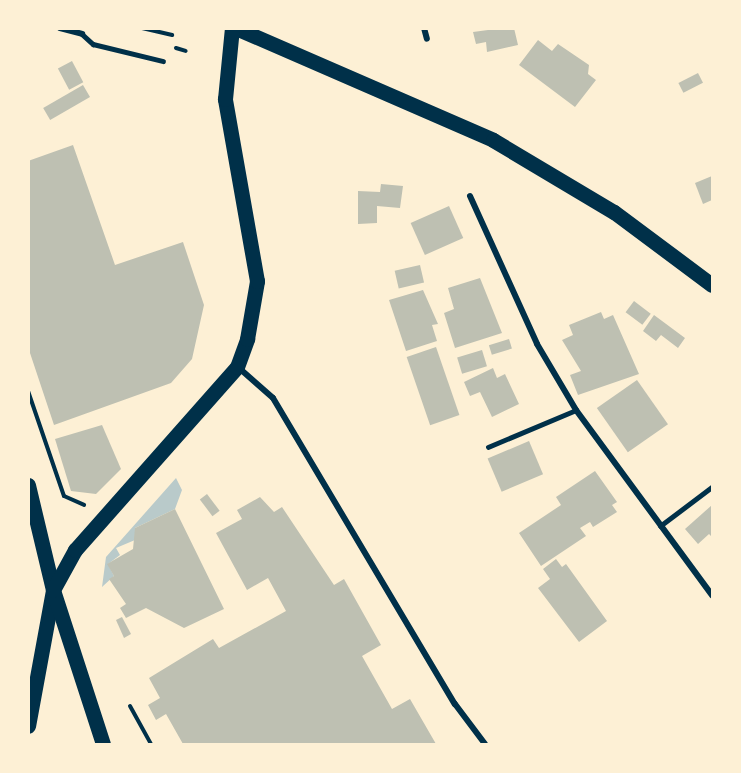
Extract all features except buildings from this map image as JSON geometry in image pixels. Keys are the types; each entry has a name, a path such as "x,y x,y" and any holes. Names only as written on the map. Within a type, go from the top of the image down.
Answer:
{"main road":[{"path":"28,726 53,590 75,550 237,367 255,310 257,281 225,99 232,28"},
{"path":"237,28 493,140 614,213 712,285"},
{"path":"28,485 53,590 103,744"}],"street":[{"path":"60,28 82,34"},
{"path":"424,28 427,39"},
{"path":"470,196 537,344 576,410 712,595"},
{"path":"237,367 273,398 455,704 485,744"}],"lane":[{"path":"82,34 93,44 163,61"},
{"path":"488,447 576,410"},
{"path":"660,526 712,487"}],"path":[{"path":"142,28 172,36"},
{"path":"28,391 64,495 78,506 90,505"},
{"path":"130,706 151,744"}],"shaded area":[{"path":"176,478 182,490 175,509 135,528 135,540 116,548 120,555 108,564 114,576 102,587 106,557"}]}
